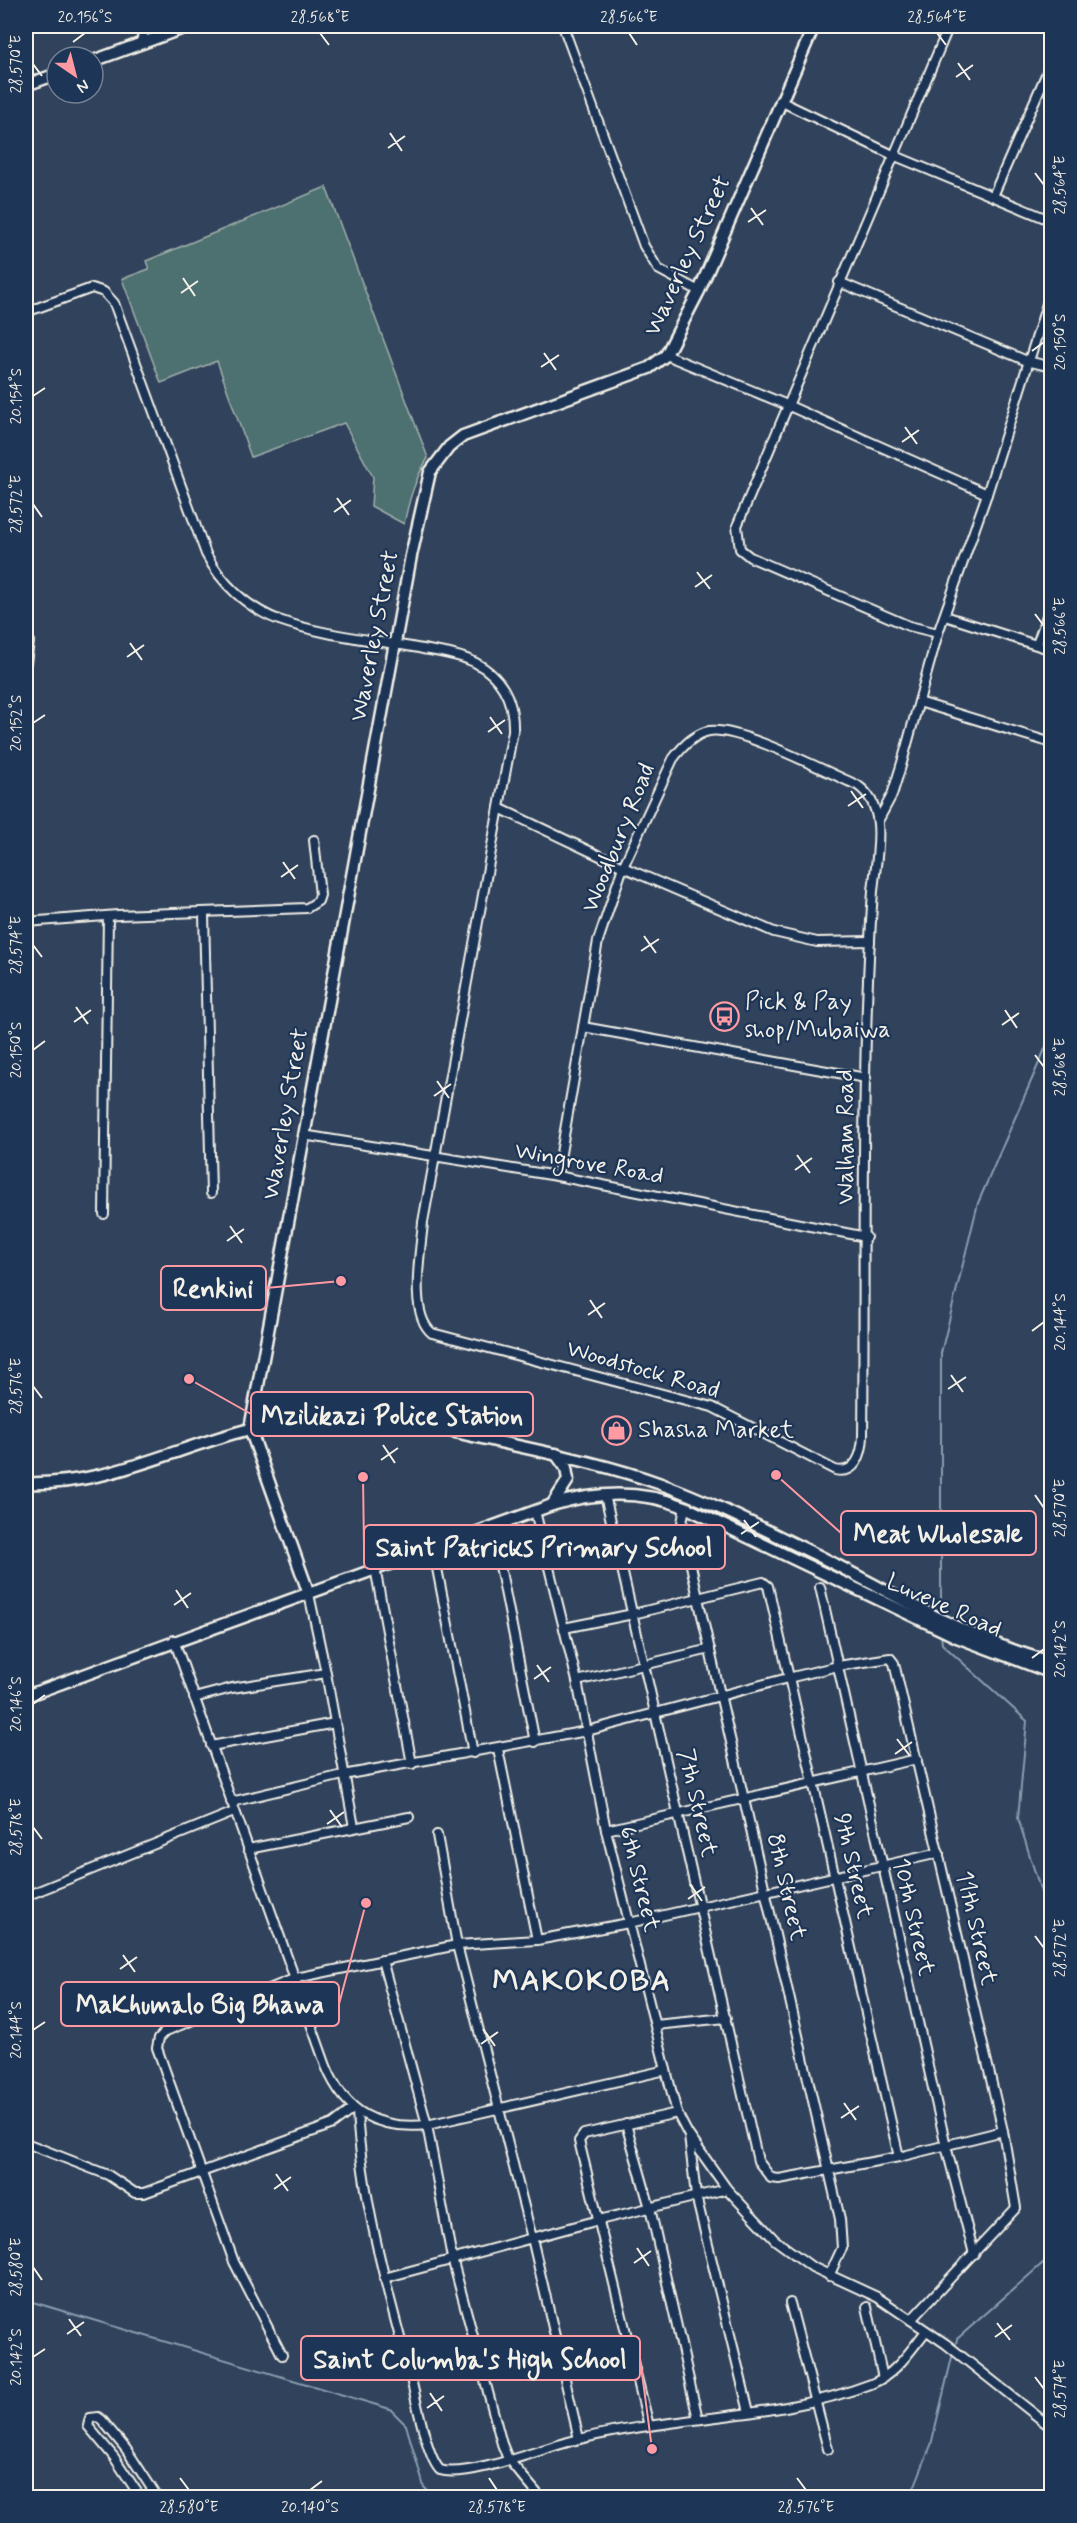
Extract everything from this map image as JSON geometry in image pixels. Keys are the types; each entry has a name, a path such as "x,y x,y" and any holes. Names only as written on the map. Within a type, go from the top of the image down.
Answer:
{"street":[{"path":"140,44 146,26"},
{"path":"105,57 189,26"},
{"path":"563,26 644,246 658,269 699,291"},
{"name":"Waverley Street","path":"250,1429 394,644 430,472 449,447 470,432 649,368 666,355 699,291 814,26"},
{"path":"938,633 909,626 750,557 740,549 737,533 738,517 949,26"},
{"path":"1042,26 1052,36"},
{"path":"993,196 1052,61"},
{"path":"26,85 45,78"},
{"path":"780,101 893,155 1052,221"},
{"path":"839,282 1027,361 1052,367"},
{"path":"26,312 92,288 98,289 109,297 137,364 206,554 213,567 238,596 262,612 289,623 474,662 488,671 504,689 513,708 513,731 434,1157"},
{"path":"878,821 892,795 938,633 987,494 1027,361 1052,288"},
{"path":"666,355 787,405 987,494"},
{"path":"1037,644 1052,602"},
{"path":"945,616 1052,650"},
{"path":"26,621 29,642 26,663"},
{"path":"919,702 1052,743"},
{"name":"Woodbury Road","path":"557,1176 598,941 623,867 673,759 682,747 708,731 733,733 857,785 872,798 878,821"},
{"path":"499,808 623,867 774,932 817,942 870,941"},
{"name":"Walham Road","path":"866,1237 866,1078 870,941 878,821"},
{"path":"26,922 108,916 204,914 307,908 314,905 320,895 314,840"},
{"path":"204,914 211,1193"},
{"path":"104,1214 108,916"},
{"path":"583,1027 866,1078"},
{"name":"Wingrove Road","path":"303,1135 557,1176 866,1237"},
{"name":"Woodstock Road","path":"434,1157 423,1222 419,1282 419,1310 426,1328 440,1336 712,1407 842,1472 849,1470 858,1461 862,1449 866,1237"},
{"name":"Luveve Road","path":"26,1483 60,1481 114,1473 250,1429 341,1419 386,1421 603,1465 669,1487 813,1553 949,1622 1049,1662"},
{"path":"250,1429 309,1594 354,1827"},
{"path":"552,1504 568,1480 566,1468 556,1455"},
{"name":"Luveve Road","path":"26,1696 174,1640 309,1594 552,1504 605,1495 648,1495 685,1507 957,1637 1052,1673"},
{"name":"7th Street","path":"605,1495 680,1813 758,2161 771,2178 779,2179 831,2170"},
{"name":"8th Street","path":"685,1507 682,1523 698,1598 831,2170 843,2238 839,2257 829,2276"},
{"name":"6th Street","path":"534,1511 577,1681 606,1830 677,2112 688,2134 727,2189 775,2240 802,2261 829,2276 877,2297 911,2320 946,2344 1052,2428"},
{"path":"492,1526 536,1742"},
{"path":"433,1548 472,1753"},
{"path":"375,1568 411,1764"},
{"name":"9th Street","path":"698,1598 763,1582 766,1584 814,1782 899,2157"},
{"name":"10th Street","path":"820,1587 946,2146 974,2254"},
{"path":"564,1628 698,1598"},
{"path":"1049,1662 1052,1637"},
{"path":"174,1640 329,2073 356,2109 389,2124 427,2125 666,2070"},
{"path":"577,1681 710,1649"},
{"name":"11th Street","path":"838,1666 890,1658 894,1663 939,1853 1003,2131 1016,2208 974,2254"},
{"path":"231,1802 343,1775 498,1749 587,1731 838,1666"},
{"path":"194,1698 232,1688 326,1673"},
{"path":"211,1746 335,1723"},
{"path":"498,1749 537,1940"},
{"path":"606,1830 917,1759"},
{"path":"26,1896 234,1812"},
{"path":"248,1849 409,1817"},
{"path":"437,1835 457,1946 532,2238 579,2439"},
{"path":"282,2355 234,2262 157,2049 159,2038 166,2031 296,1978 457,1946 537,1940 629,1923 939,1853"},
{"path":"382,1960 427,2125 452,2258 508,2459 541,2498"},
{"path":"655,2025 726,2018"},
{"path":"26,2143 108,2175 135,2193 144,2193 333,2124 356,2109"},
{"path":"356,2109 361,2151 384,2278 421,2421 437,2468 443,2471 461,2471 579,2439 649,2426 780,2409 816,2401 883,2378 896,2368 926,2331"},
{"path":"649,2426 579,2141 584,2134 677,2112"},
{"path":"626,2124 650,2208 698,2419"},
{"path":"831,2170 899,2157 1003,2131"},
{"path":"688,2134 696,2196 749,2412"},
{"path":"384,2278 452,2258 727,2189"},
{"path":"911,2320 974,2254"},
{"path":"790,2303 828,2449"},
{"path":"867,2307 883,2378"},
{"path":"141,2498 114,2457 88,2426 90,2418 98,2417 102,2420 126,2449 158,2498"}],"green space":[{"path":"326,187 428,458 413,490 404,524 371,506 373,477 344,423 251,457 217,361 161,383 122,279 149,269 146,261"}],"waterway":[{"path":"941,1616 941,1353 978,1203 1052,1033"},
{"path":"941,1634 942,1644 1027,1721 1018,1818 1052,1927"},
{"path":"955,2348 957,2339 1052,2255"},
{"path":"26,2300 390,2409 406,2425 424,2487 434,2498"},
{"path":"910,2498 931,2445 953,2353"}],"place":[{"name":"Pick & Pay shop/Mubaiwa","path":"724,1016"},
{"name":"Renkini","path":"341,1281"},
{"name":"Mzilikazi Police Station","path":"189,1379"},
{"name":"Shasha Market","path":"617,1430"},
{"name":"Meat Wholesale","path":"776,1475"},
{"name":"Saint Patricks Primary School","path":"363,1477"},
{"name":"MaKhumalo Big Bhawa","path":"366,1903"},
{"name":"Saint Columba's High School","path":"652,2449"}],"district":[{"name":"MAKOKOBA","path":"582,1981"}]}
